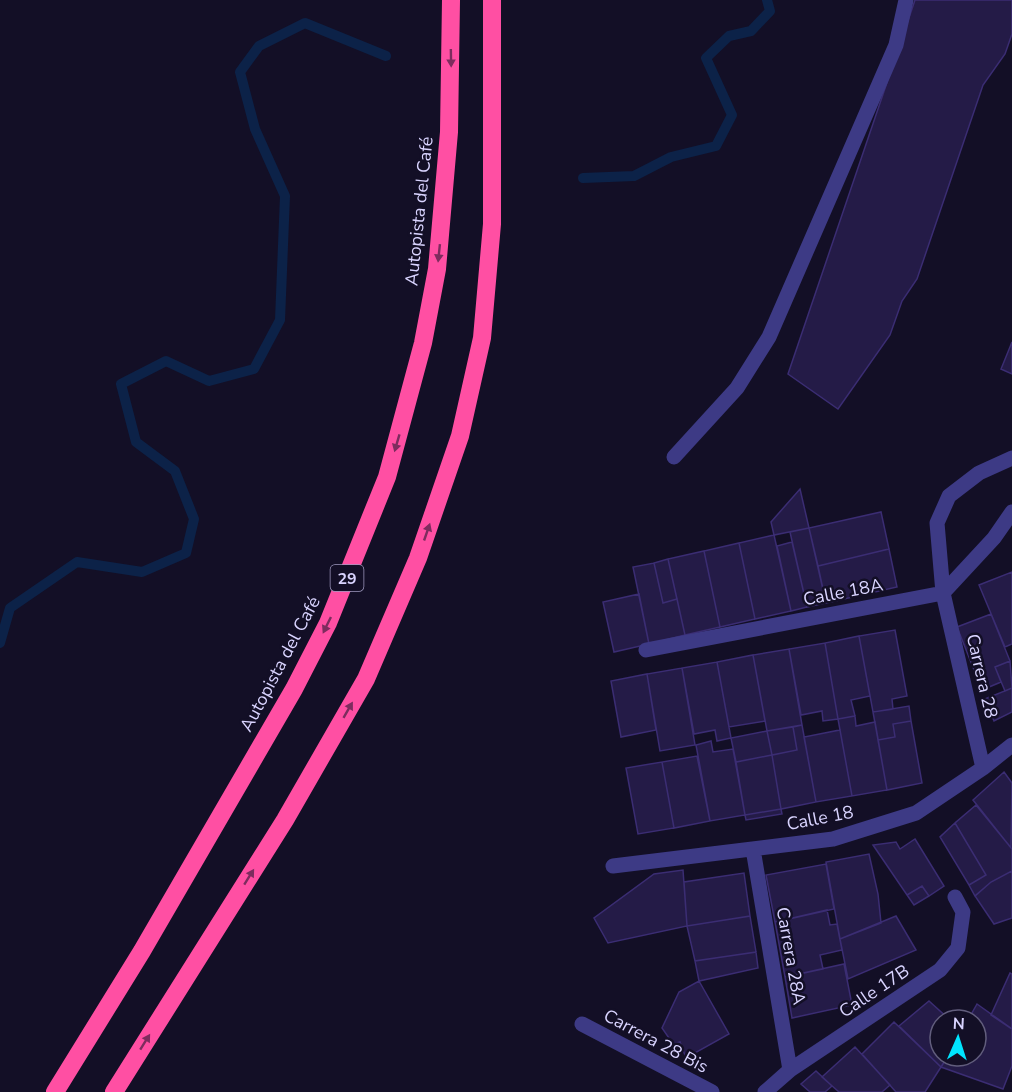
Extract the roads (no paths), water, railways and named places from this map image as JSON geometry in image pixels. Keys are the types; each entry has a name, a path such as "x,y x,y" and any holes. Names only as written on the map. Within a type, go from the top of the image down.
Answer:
{"highway":[{"name":"Autopista del Café","path":"56,1092 142,951 294,689 332,613 387,477 423,343 437,269 449,132 451,0"},
{"path":"114,1092 285,820 366,679 418,558 460,436 482,338 492,224 492,0"}],"street":[{"path":"674,457 737,388 769,337 896,45 906,0"},
{"name":"Carrera 28","path":"983,768 943,593 937,523 949,496 979,473 1012,458"},
{"path":"943,593 994,538 1012,512"},
{"name":"Calle 18A","path":"646,650 943,593"},
{"name":"Calle 18","path":"613,866 833,839 916,813 983,768 1012,745"},
{"name":"Carrera 28A","path":"753,849 790,1070"},
{"name":"Calle 17B","path":"765,1092 790,1070 940,970 958,948 963,912 955,897"},
{"name":"Carrera 28 Bis","path":"582,1024 712,1092"}],"waterway":[{"path":"583,178 634,176 671,157 716,146 732,115 706,58 729,36 751,31 770,11 767,0"},
{"path":"0,643 10,608 77,562 142,572 186,553 194,519 175,471 136,442 121,384 166,361 209,381 254,369 280,320 285,196 255,129 240,72 259,46 305,23 386,56"}]}
